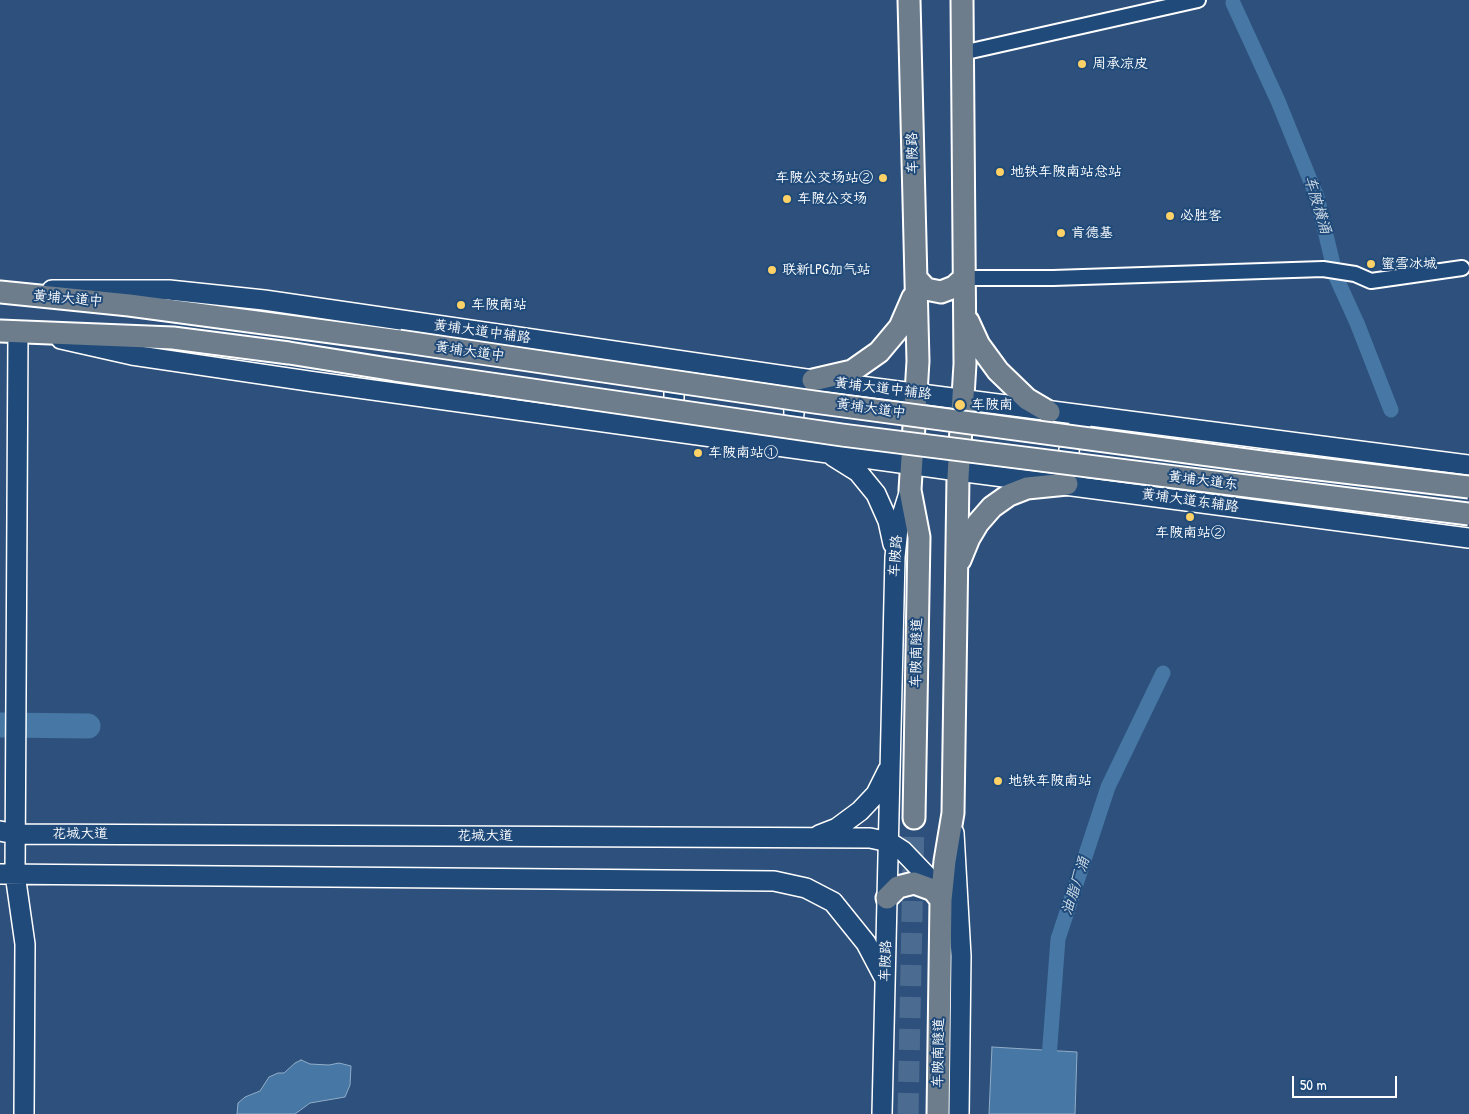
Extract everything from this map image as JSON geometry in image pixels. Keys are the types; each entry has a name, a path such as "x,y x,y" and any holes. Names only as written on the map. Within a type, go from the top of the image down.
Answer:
{"main road":[{"name":"车陂路","path":"882,1114 895,558 898,528 910,490 917,394 909,0"},
{"path":"959,1114 961,956 953,813 958,471 963,400 964,313 962,0"},
{"path":"813,380 852,371 880,352 900,327 916,284 926,289 940,292 954,287 964,278"},
{"name":"黄埔大道中辅路","path":"0,292 116,289 169,290 220,294 780,376 963,400"},
{"name":"黄埔大道中","path":"0,292 156,308 939,418"},
{"path":"964,313 979,345 998,371 1026,399 1049,412"},
{"path":"24,1114 25,944 7,874 8,833 16,742 19,332 132,355 911,465"},
{"name":"黄埔大道中","path":"19,332 173,338 271,350 639,407 937,448"},
{"path":"648,429 665,417 672,407 674,398 672,375 660,358"},
{"path":"771,446 787,434 793,423 793,395 780,376"},
{"path":"963,400 1469,464"},
{"path":"957,575 969,538 992,507 1008,495 1027,488 1075,486 1069,450 1073,433 1089,417"},
{"name":"黄埔大道东","path":"939,418 1469,487"},
{"path":"1158,496 1148,479 1148,457 1155,441 1170,426"},
{"name":"黄埔大道东","path":"937,448 1469,514"},
{"path":"826,453 858,472 876,494 888,521 895,558"},
{"name":"黄埔大道东辅路","path":"911,465 1469,538"},
{"name":"车陂南隧道","path":"910,490 919,537 914,818"},
{"path":"812,837 837,828 860,812 882,784 890,765"},
{"name":"车陂南隧道","path":"938,1114 942,900 945,861 953,813"},
{"name":"花城大道","path":"8,833 870,838 889,842 903,851 920,868 935,887 942,900"},
{"path":"7,874 774,881 806,888 833,902 866,943 885,979"},
{"path":"887,898 898,887 914,883 933,890 942,900"}],"street":[{"path":"962,54 1198,0"},
{"path":"964,278 1053,278 1323,269 1355,274 1371,281 1462,268"}],"water":[{"path":"992,1047 1077,1052 1075,1114 989,1114"},
{"path":"301,1060 310,1064 329,1065 339,1063 351,1066 350,1085 345,1097 310,1103 295,1114 237,1114 238,1103 245,1097 260,1091 269,1077 278,1073 284,1073"}],"waterway":[{"name":"车陂横涌","path":"1233,3 1278,101 1317,197 1336,277 1357,323 1391,410"},
{"name":"油脂厂涌","path":"1048,1071 1058,939 1108,787 1163,673"},
{"path":"0,725 88,726"}],"tunnel":[{"path":"908,1114 914,818"}],"place":[{"name":"周承凉皮","path":"1082,64"},
{"name":"地铁车陂南站总站","path":"1000,172"},
{"name":"车陂公交场站②","path":"883,178"},
{"name":"车陂公交场","path":"787,199"},
{"name":"必胜客","path":"1170,216"},
{"name":"肯德基","path":"1061,233"},
{"name":"蜜雪冰城","path":"1371,264"},
{"name":"联新LPG加气站","path":"772,270"},
{"name":"车陂南站","path":"461,305"},
{"name":"车陂南","path":"960,405"},
{"name":"车陂南站①","path":"698,453"},
{"name":"车陂南站②","path":"1190,517"},
{"name":"地铁车陂南站","path":"998,781"}]}
